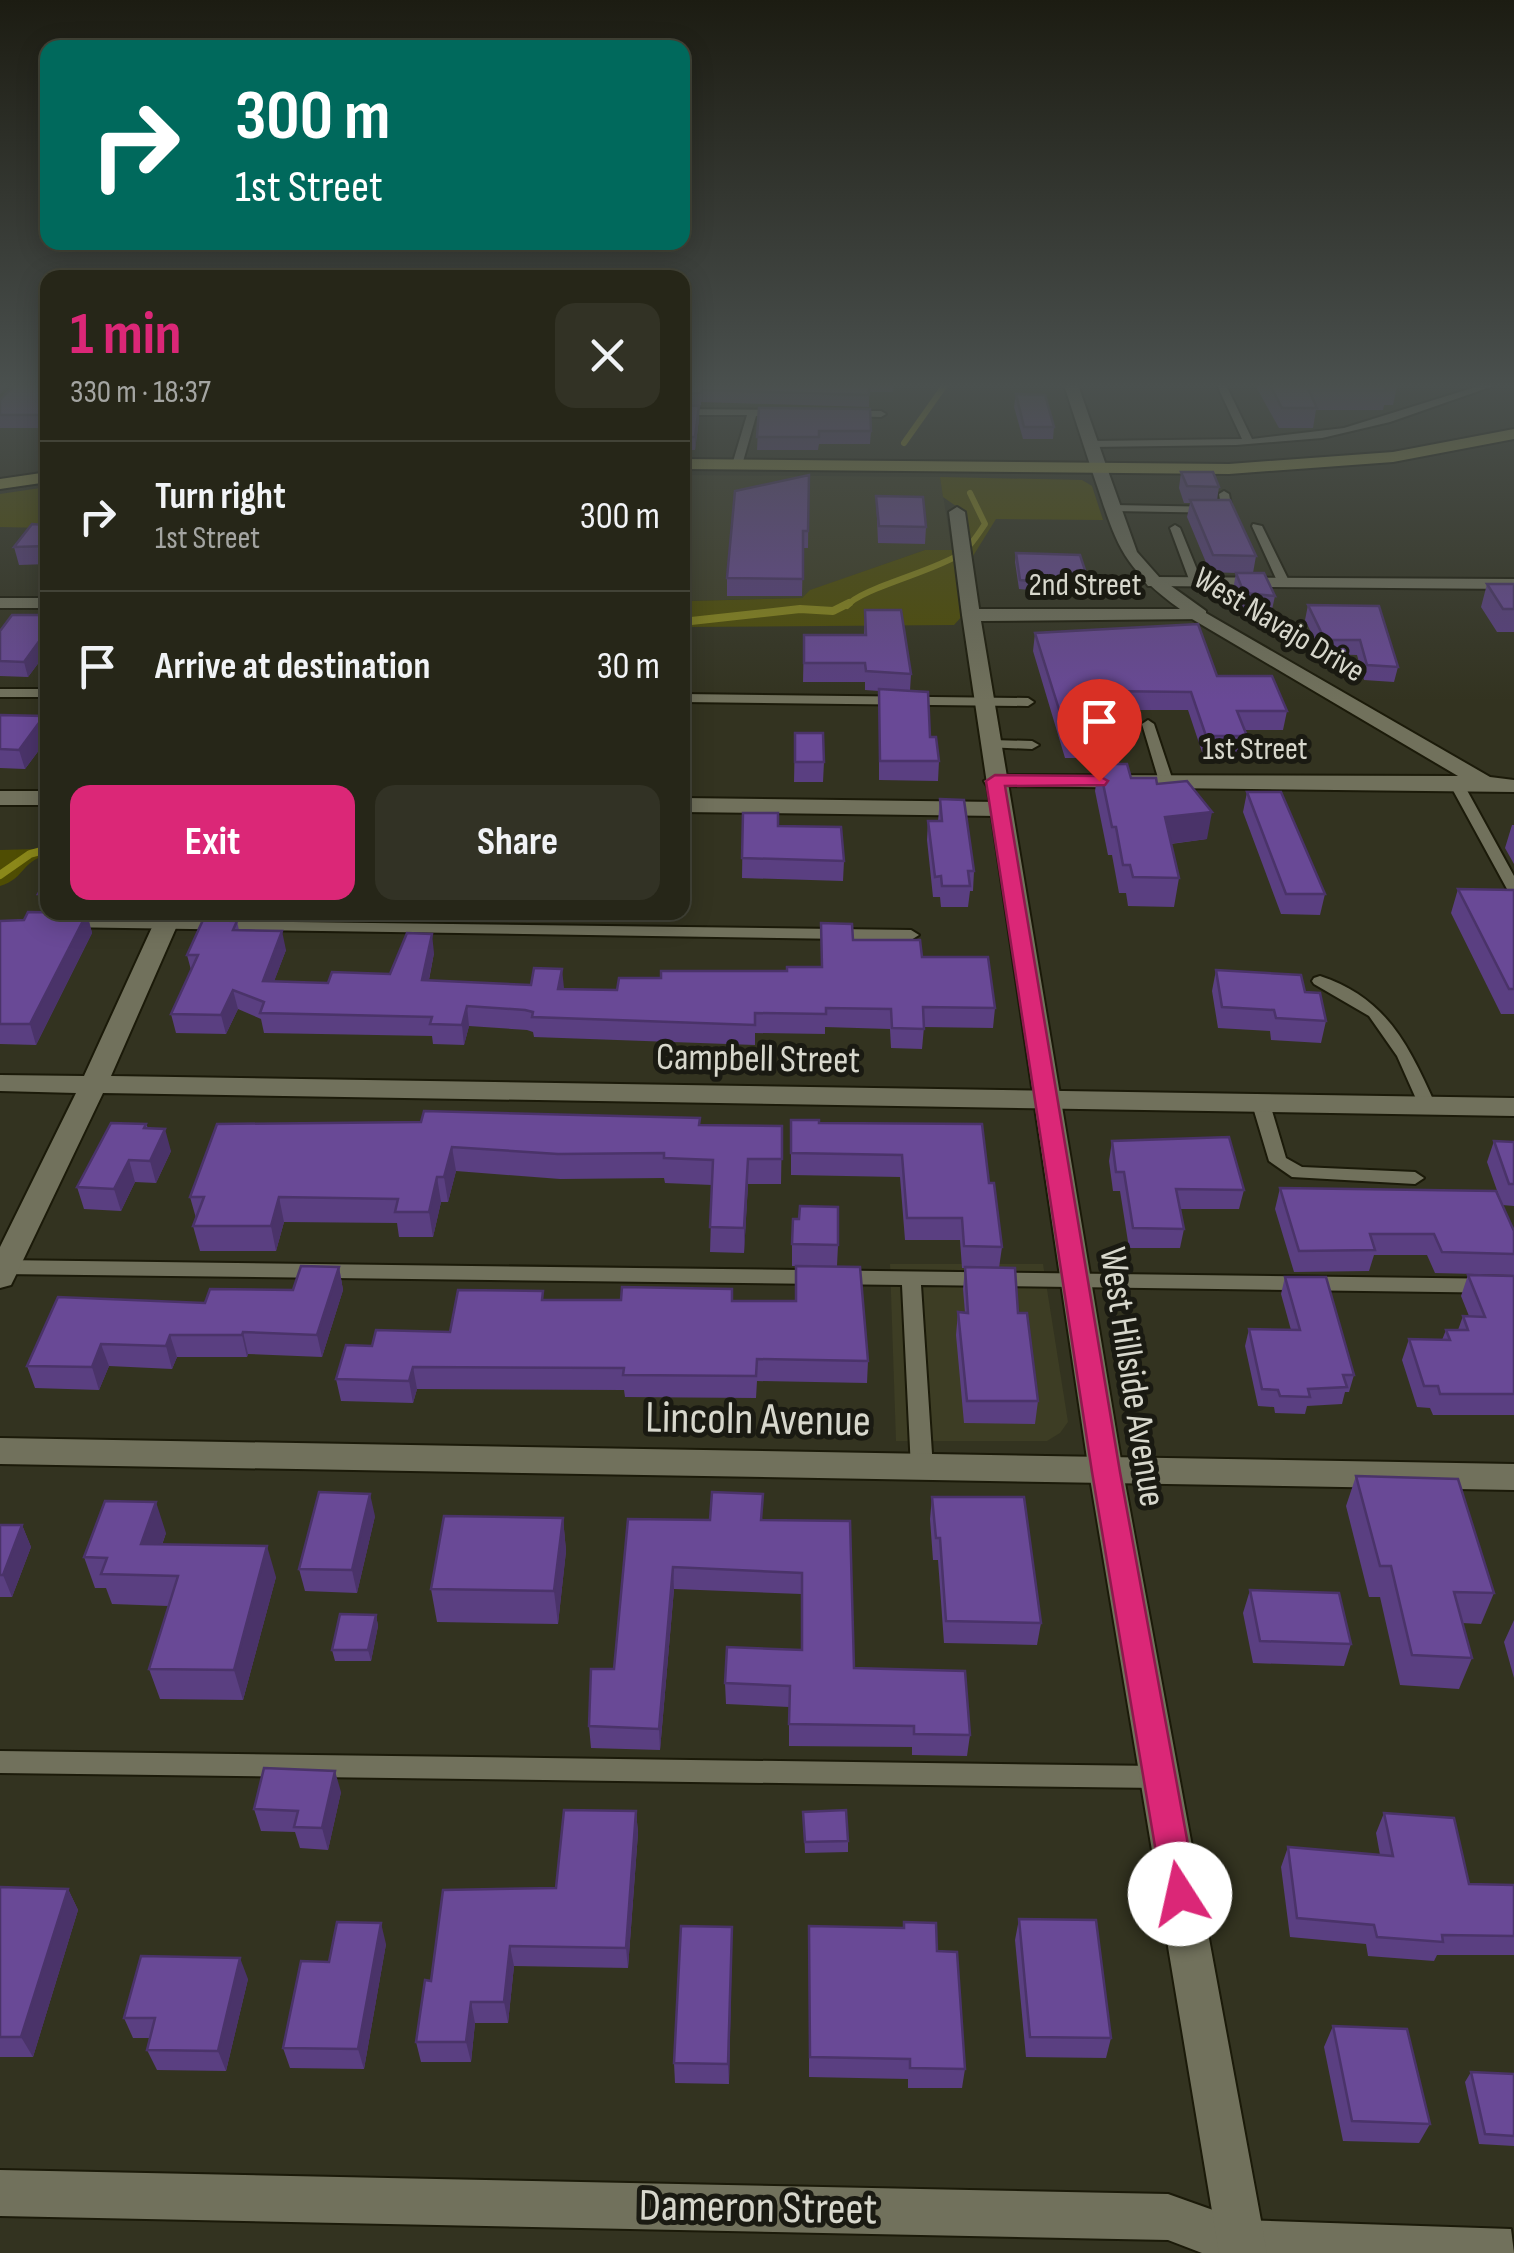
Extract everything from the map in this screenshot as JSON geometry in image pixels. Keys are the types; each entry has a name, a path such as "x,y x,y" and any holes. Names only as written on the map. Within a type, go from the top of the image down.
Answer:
{"street":[{"name":"West Navajo Drive","path":"1107,490 1129,553 1154,582 1199,615 1484,783"},
{"name":"West Hillside Avenue","path":"957,512 997,795 1106,1472 1242,2248"},
{"path":"1154,582 1514,584"},
{"path":"0,603 40,603"},
{"name":"2nd Street","path":"971,615 1199,615"},
{"name":"1st Street","path":"690,805 997,795 1166,782 1514,786"},
{"path":"0,798 40,798"},
{"path":"2,1271 94,1084 167,920"},
{"name":"Campbell Street","path":"0,1083 1514,1107"},
{"name":"Lincoln Avenue","path":"0,1451 1514,1476"},
{"name":"Dameron Street","path":"0,2193 1168,2216 1242,2248 1511,2253"}],"lane":[{"path":"1158,492 1165,509"},
{"path":"1113,508 1228,510 1224,494"},
{"path":"1258,526 1284,583"},
{"path":"1175,528 1196,582"},
{"path":"0,693 40,694"},
{"path":"690,698 1028,702"},
{"path":"1148,724 1166,782"},
{"path":"990,744 1032,745"},
{"path":"1456,783 1514,889"},
{"path":"1495,902 1514,903"},
{"path":"55,924 130,920"},
{"path":"261,920 912,934"},
{"path":"1320,981 1375,1013 1406,1056 1427,1106"},
{"path":"1260,1104 1278,1161 1298,1173 1415,1178"},
{"path":"2,1271 911,1277 1514,1286"},
{"path":"911,1277 922,1468"},
{"path":"0,1762 1160,1777"}],"shaded area":[{"path":"40,490 40,528 0,527 0,494"},
{"path":"690,490 942,490 952,550 925,550 811,590 802,598 690,601"},
{"path":"942,490 1093,490 1103,520 996,519 973,556 966,513 943,497"},
{"path":"925,550 952,550 964,614 954,625 690,627 690,601 802,598 810,590"},
{"path":"40,847 40,857 15,879 0,886 0,850"},
{"path":"890,1264 1043,1264 1068,1422 1060,1433 1047,1441 896,1441"}],"building":[{"path":"809,490 808,531 803,531 803,579 727,578 735,491"},
{"path":"876,496 923,497 926,527 879,526"},
{"path":"1190,500 1230,500 1256,556 1213,555"},
{"path":"32,524 40,525 40,546 14,547"},
{"path":"1016,553 1080,555 1085,570 1082,586 1020,580"},
{"path":"1236,573 1264,573 1275,596 1244,593"},
{"path":"1487,584 1514,584 1514,609 1503,609"},
{"path":"1308,605 1379,606 1398,667 1367,665 1360,640 1325,640"},
{"path":"865,610 901,610 911,674 866,671 865,663 804,663 804,635 866,635"},
{"path":"12,615 40,615 40,640 24,662 0,661 0,631"},
{"path":"1198,624 1217,676 1272,676 1287,711 1237,711 1247,736 1206,736 1191,692 1103,691 1120,752 1094,752 1092,739 1068,738 1035,633"},
{"path":"879,689 928,692 930,737 936,737 939,761 880,761"},
{"path":"0,715 40,716 19,750 0,749"},
{"path":"795,733 823,733 824,762 795,762"},
{"path":"1099,764 1127,764 1131,778 1156,778 1157,784 1187,781 1212,812 1165,817 1179,878 1133,877 1130,865 1123,865"},
{"path":"1247,792 1281,792 1325,894 1286,894"},
{"path":"940,799 964,800 974,871 968,871 970,886 942,886 941,876 935,877 928,821 942,821"},
{"path":"743,813 778,813 778,826 841,827 844,861 742,858"},
{"path":"1458,889 1514,890 1514,989 1509,989"},
{"path":"28,912 40,912 40,920 83,920 30,1024 0,1024 0,921 24,920"},
{"path":"203,920 237,921 233,930 282,931 263,981 328,983 332,972 390,974 407,933 432,934 422,980 531,985 534,968 562,969 558,989 617,990 619,978 661,978 661,971 787,971 787,967 822,967 821,923 852,924 853,940 920,940 922,957 988,957 995,1008 923,1007 924,1029 892,1028 891,1009 826,1008 826,1014 755,1013 755,1025 532,1017 533,1012 525,1010 467,1006 462,1025 430,1024 432,1017 260,1013 264,1002 233,990 221,1015 171,1014 198,955 187,955"},
{"path":"1216,970 1301,975 1305,992 1320,993 1326,1021 1276,1018 1274,1010 1222,1007"},
{"path":"424,1111 700,1118 699,1125 782,1126 782,1159 748,1159 744,1228 710,1227 713,1160 664,1158 664,1153 558,1154 452,1147 444,1177 437,1177 429,1212 395,1212 398,1199 279,1197 271,1226 193,1226 204,1197 190,1197 217,1124 421,1122"},
{"path":"791,1120 982,1124 1002,1247 964,1246 962,1218 907,1218 902,1155 791,1153"},
{"path":"111,1123 165,1129 150,1161 129,1160 114,1189 77,1187"},
{"path":"1229,1137 1244,1190 1176,1189 1184,1229 1133,1228 1124,1172 1116,1172 1112,1141"},
{"path":"1494,1141 1514,1142 1514,1184 1509,1184"},
{"path":"1280,1188 1496,1191 1514,1231 1514,1254 1442,1252 1434,1234 1370,1234 1375,1250 1299,1251"},
{"path":"800,1206 838,1207 838,1245 792,1244 793,1219 799,1219"},
{"path":"301,1266 339,1267 317,1335 170,1335 166,1346 101,1344 92,1367 27,1366 58,1297 205,1303 210,1289 293,1290"},
{"path":"796,1266 860,1267 868,1361 757,1359 756,1376 623,1375 624,1368 413,1367 409,1381 336,1379 346,1345 372,1346 376,1330 450,1332 458,1290 543,1291 542,1300 621,1300 622,1287 732,1289 732,1301 796,1301"},
{"path":"965,1267 1015,1268 1018,1313 1027,1313 1038,1401 967,1401 958,1312 968,1313"},
{"path":"1468,1275 1514,1276 1514,1394 1440,1394 1438,1386 1424,1386 1409,1339 1450,1340 1446,1330 1468,1330 1463,1316 1485,1317"},
{"path":"1285,1277 1326,1277 1354,1375 1343,1375 1347,1387 1308,1389 1310,1397 1280,1396 1278,1390 1262,1389 1249,1329 1300,1330"},
{"path":"1356,1476 1458,1479 1494,1593 1454,1592 1472,1658 1412,1655 1391,1566 1380,1566"},
{"path":"319,1492 370,1494 352,1570 299,1569"},
{"path":"712,1492 763,1494 761,1520 850,1521 854,1668 965,1671 970,1735 914,1734 914,1726 789,1724 790,1686 725,1683 727,1647 802,1650 802,1573 673,1567 659,1729 589,1726 591,1669 614,1669 628,1519 710,1520"},
{"path":"932,1497 1024,1497 1041,1623 946,1621 940,1538 936,1538"},
{"path":"105,1501 156,1502 141,1544 267,1546 234,1670 149,1669 178,1576 101,1574 107,1558 84,1557"},
{"path":"444,1516 563,1518 554,1591 431,1589"},
{"path":"0,1525 22,1525 3,1575 0,1575"},
{"path":"1250,1590 1339,1593 1351,1644 1260,1641"},
{"path":"340,1614 376,1615 368,1650 332,1650"},
{"path":"264,1768 335,1771 322,1828 294,1827 298,1811 254,1809"},
{"path":"564,1810 636,1811 626,1948 510,1946 504,2002 471,2002 466,2042 416,2042 425,1980 431,1981 443,1890 556,1888"},
{"path":"846,1810 848,1841 805,1842 803,1812"},
{"path":"1384,1813 1454,1818 1469,1884 1514,1885 1514,1936 1442,1935 1443,1942 1377,1937 1374,1925 1297,1918 1288,1847 1393,1856"},
{"path":"0,1887 68,1889 21,2037 0,2037"},
{"path":"1019,1919 1096,1920 1111,2038 1030,2037"},
{"path":"337,1922 381,1923 358,2049 283,2048 301,1961 329,1962"},
{"path":"904,1922 936,1923 937,1951 957,1952 965,2069 910,2068 910,2059 810,2057 809,1926 904,1928"},
{"path":"681,1926 732,1927 728,2064 674,2063"},
{"path":"141,1956 240,1958 218,2051 147,2050 155,2018 124,2018"},
{"path":"1333,2026 1407,2029 1430,2124 1352,2121"},
{"path":"1471,2072 1514,2074 1514,2136 1485,2134"}],"waterway":[{"path":"847,606 866,593 964,551 985,524 970,493"},
{"path":"690,621 800,609 833,611 849,603"},
{"path":"0,875 40,851"}],"route":[{"path":"1099,781 995,781 1106,1472 1180,1894"}]}
